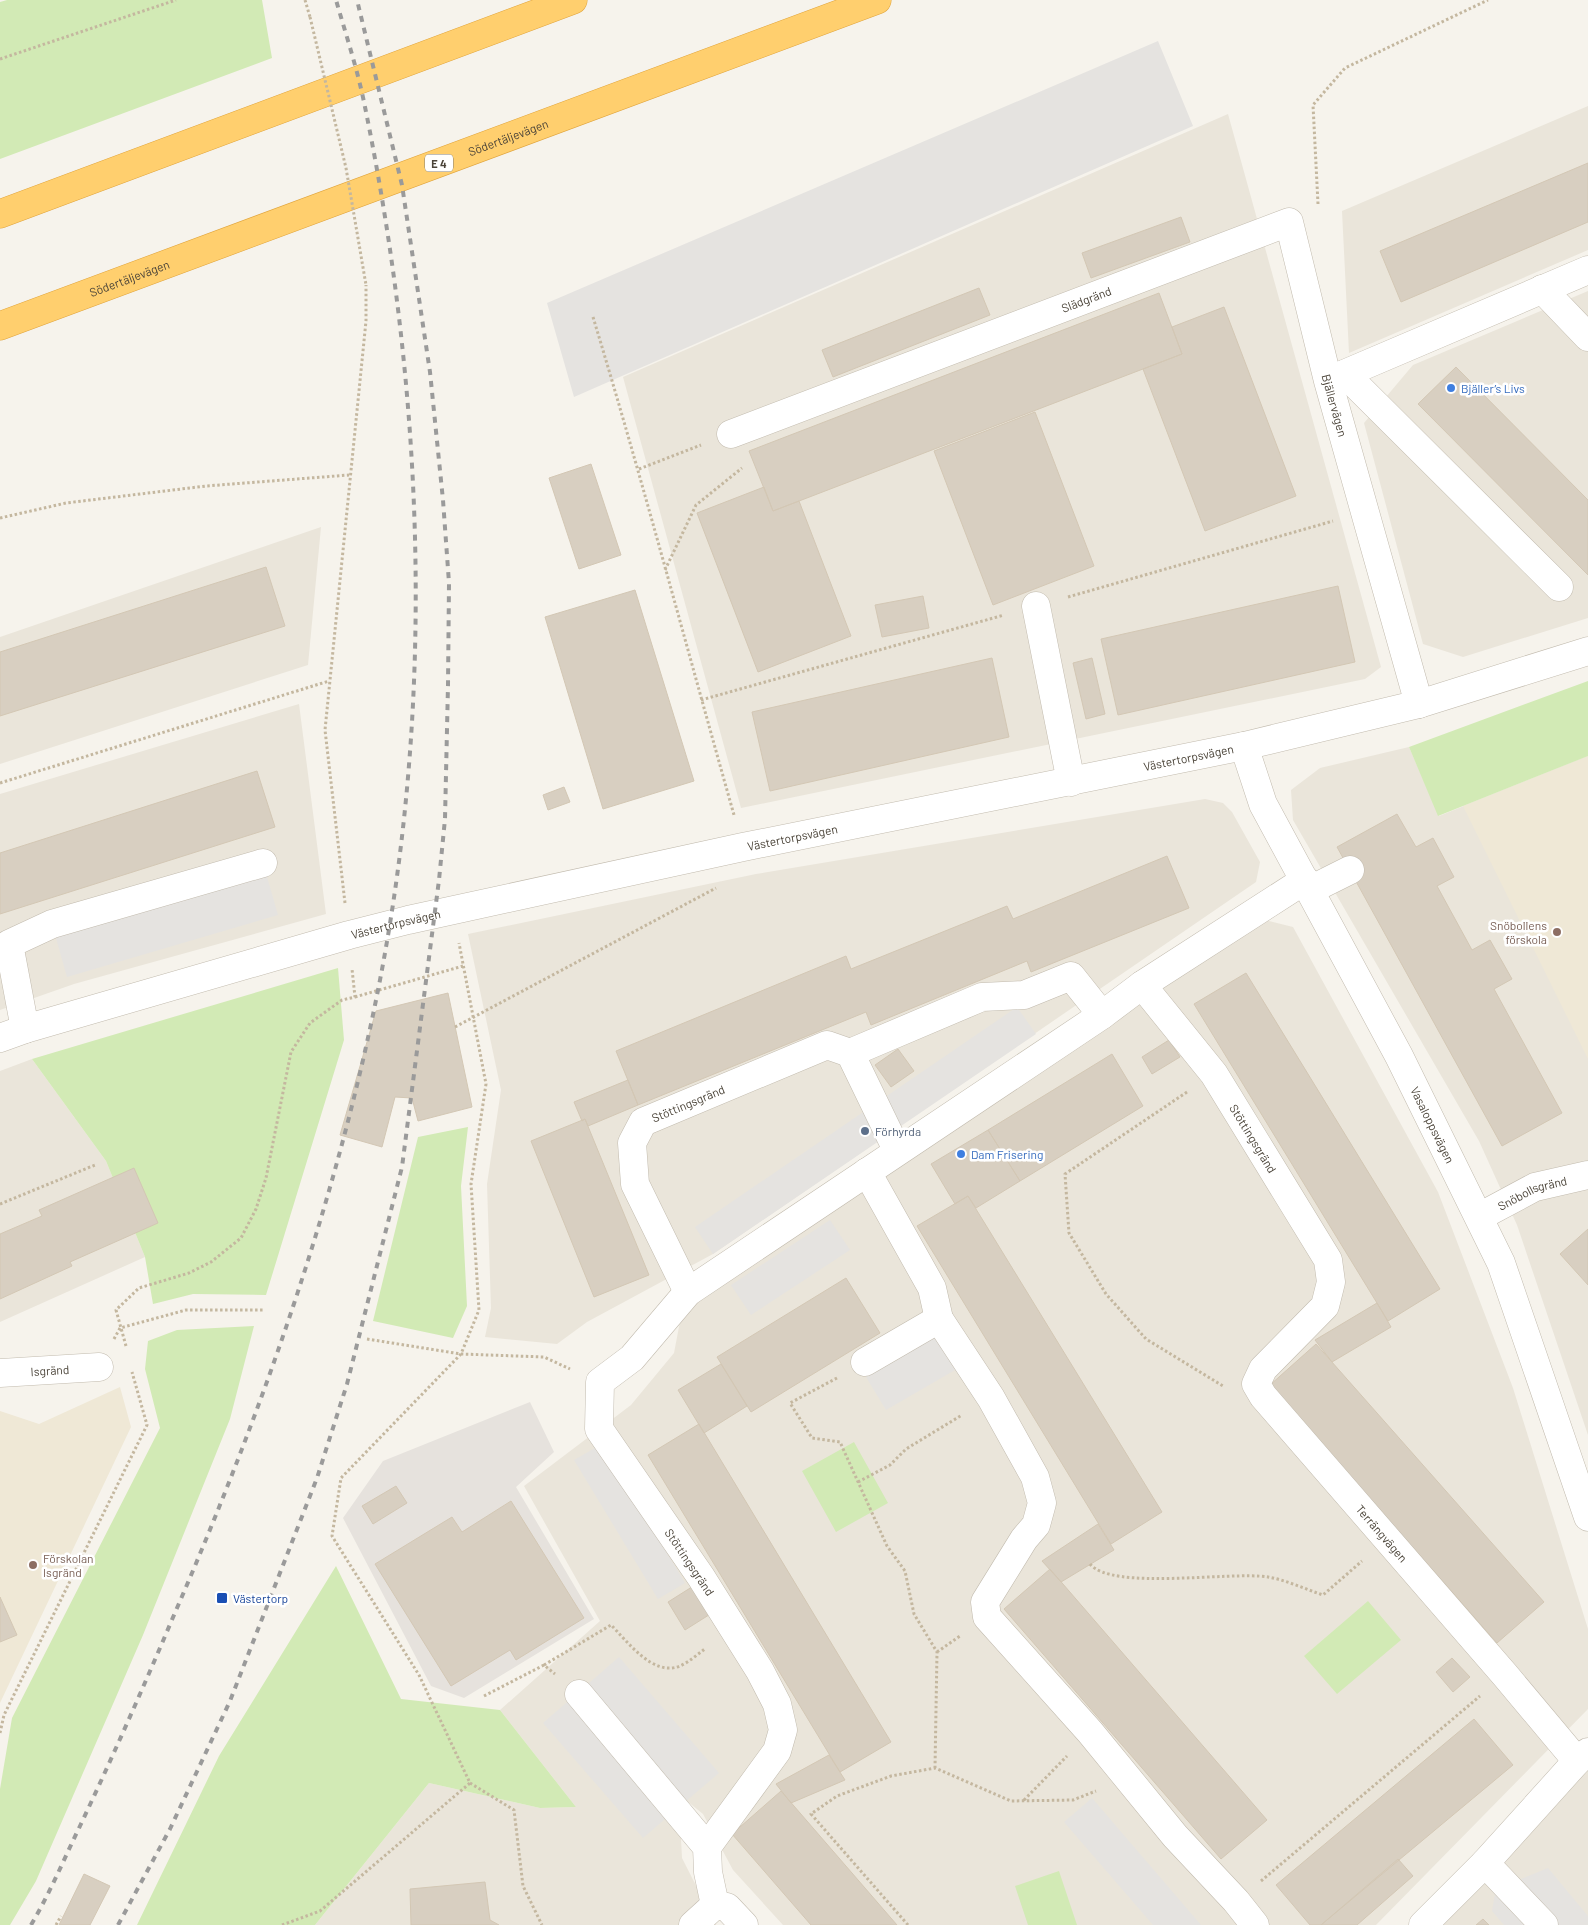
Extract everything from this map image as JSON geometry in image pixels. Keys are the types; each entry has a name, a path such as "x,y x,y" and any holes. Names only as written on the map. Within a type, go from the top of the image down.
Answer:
{"highway":[{"path":"0,214 573,0"},
{"name":"Södertäljevägen","path":"0,326 877,0"}],"street":[{"name":"Slädgränd","path":"731,434 1289,222 1336,377"},
{"name":"Bjällervägen","path":"1419,704 1336,377 1588,270"},
{"path":"1542,290 1588,337"},
{"path":"1336,377 1559,587"},
{"path":"1036,606 1071,782"},
{"name":"Västertorpsvägen","path":"0,1038 25,1029 349,935 743,846 1244,746 1419,704 1588,651"},
{"name":"Vasaloppsvägen","path":"1244,746 1263,804 1399,1056 1501,1263 1588,1517"},
{"path":"25,1029 9,944 52,924 263,863"},
{"path":"600,1382 632,1358 688,1292 897,1150 1102,1015 1142,985 1307,885 1350,870"},
{"path":"897,1150 850,1053 982,998 1024,995 1071,976 1102,1015"},
{"name":"Stöttingsgränd","path":"1142,985 1214,1074 1328,1260 1331,1282 1325,1306 1264,1370 1256,1384"},
{"name":"Stöttingsgränd","path":"688,1292 636,1184 632,1143 643,1122 827,1045 850,1053"},
{"path":"867,1172 932,1288 939,1319 991,1398 1034,1477 1042,1503 1036,1525 1024,1539 985,1602 987,1618 1090,1732 1117,1768 1174,1836 1236,1901 1255,1925"},
{"name":"Snöbollsgränd","path":"1479,1217 1535,1187 1588,1175"},
{"path":"865,1362 939,1319"},
{"name":"Isgränd","path":"0,1373 99,1367"},
{"name":"Stöttingsgränd","path":"600,1382 599,1429 734,1630 778,1704 783,1730 777,1751 707,1847"},
{"name":"Terrängvägen","path":"1256,1384 1263,1396 1505,1675 1582,1757 1485,1863 1423,1925"},
{"path":"579,1694 707,1847 708,1872 715,1906"},
{"path":"1485,1863 1544,1925"},
{"path":"693,1925 715,1906 727,1907 744,1925"}],"path":[{"path":"0,59 176,0"},
{"path":"305,0 346,168 366,285 366,321 349,475 325,730 355,996"},
{"path":"1318,213 1313,105 1345,68 1488,0"},
{"path":"593,317 639,469 665,570 743,846"},
{"path":"639,469 731,434"},
{"path":"665,570 696,505 742,468"},
{"path":"0,518 66,503 206,486 349,475"},
{"path":"0,783 329,681"},
{"path":"455,1027 722,886"},
{"path":"454,910 486,1084 470,1184 479,1310 461,1354 341,1478 332,1536 420,1675 470,1783 514,1810 523,1886 542,1925"},
{"path":"128,1354 116,1310 139,1288 189,1273 211,1262 241,1238 256,1209 266,1178 291,1052 310,1022 342,1000 463,966"},
{"path":"1214,1074 1065,1174 1069,1233 1106,1294 1146,1339 1222,1386 1256,1384"},
{"path":"0,1204 95,1165"},
{"path":"99,1367 120,1328 186,1310 265,1310"},
{"path":"367,1339 461,1354 544,1357 600,1382"},
{"path":"865,1362 790,1403 812,1438 840,1442 888,1546 905,1571 914,1614 937,1652 935,1768"},
{"path":"0,1732 4,1715 147,1425 130,1363"},
{"path":"858,1482 890,1465 906,1449 991,1398"},
{"path":"1090,1564 1096,1572 1129,1578 1268,1577 1323,1595 1388,1540"},
{"path":"484,1696 544,1665 611,1625 646,1659 661,1667 680,1666 734,1630"},
{"path":"544,1665 579,1694"},
{"path":"1236,1901 1505,1675"},
{"path":"1024,1800 1090,1732"},
{"path":"908,1925 811,1814 837,1796 890,1776 935,1768 1011,1801 1073,1800 1097,1790 1117,1768"},
{"path":"282,1925 320,1911 470,1783"},
{"path":"56,1925 61,1916"}],"shaded area":[{"path":"1158,41 1193,126 574,397 547,303"},
{"path":"1588,106 1588,250 1349,353 1342,211"},
{"path":"1228,114 1381,667 1365,679 741,808 623,377"},
{"path":"1588,291 1588,618 1463,657 1423,644 1364,423 1413,365"},
{"path":"321,527 308,665 0,764 0,637"},
{"path":"299,704 326,914 74,984 0,1010 0,794"},
{"path":"1409,747 1439,816 1588,756 1588,1435 1517,1225 1479,1141 1293,820 1291,790 1320,768"},
{"name":"Snöbollens förskola","path":"1588,756 1588,1059 1463,806"},
{"path":"1205,799 1223,803 1232,812 1260,862 1256,882 713,1254 587,1322 557,1344 485,1337 491,1308 487,1184 501,1090 468,934 756,874"},
{"path":"263,863 278,915 67,977 52,924"},
{"path":"1265,920 1293,927 1438,1192 1513,1388 1588,1629 1588,1709 1376,1925 783,1925 733,1870 703,1814 687,1801 673,1813 680,1819 682,1858 716,1925 315,1925 429,1783 540,1808 576,1807 500,1710 600,1621 524,1486 631,1405 674,1353 682,1311"},
{"name":"Förhyrda","path":"1017,1007 1036,1034 713,1254 695,1227"},
{"path":"32,1059 106,1161 145,1257 0,1322 0,1071"},
{"path":"830,1220 850,1250 751,1315 731,1285"},
{"path":"942,1333 962,1366 886,1410 866,1377"},
{"name":"Förskolan Isgränd","path":"120,1387 131,1427 0,1703 0,1411 39,1424"},
{"path":"530,1402 554,1452 516,1487 594,1619 464,1698 431,1686 343,1518 383,1461"},
{"path":"602,1444 685,1583 658,1599 574,1460"},
{"path":"619,1657 719,1773 643,1838 543,1723"},
{"path":"1588,1769 1588,1925 1423,1925"},
{"path":"1092,1798 1201,1925 1153,1925 1064,1822"},
{"path":"1548,1868 1588,1916 1588,1925 1504,1925 1492,1911 1495,1894 1521,1879"}],"green space":[{"path":"7,0 262,0 272,58 0,159 0,2"},
{"path":"1588,681 1588,756 1438,816 1409,747"},
{"path":"338,968 344,1040 266,1295 193,1294 153,1304 145,1257 106,1161 32,1059"},
{"path":"468,1127 461,1186 467,1306 453,1338 373,1321 418,1137"},
{"path":"254,1326 230,1419 143,1635 36,1881 10,1925 0,1925 0,1789 12,1718 160,1428 145,1369 148,1341 177,1330"},
{"path":"854,1442 888,1503 836,1532 802,1471"},
{"path":"336,1566 401,1699 500,1710 576,1807 540,1808 429,1783 315,1925 137,1925 219,1756"},
{"path":"1368,1601 1401,1640 1337,1694 1304,1656"},
{"path":"1059,1871 1077,1925 1028,1925 1015,1886"}],"building":[{"path":"1588,163 1588,222 1401,302 1380,251"},
{"path":"1181,217 1190,242 1091,278 1082,253"},
{"path":"979,288 990,315 833,377 822,350"},
{"path":"1159,293 1182,354 773,511 749,451"},
{"path":"1224,307 1296,496 1205,531 1143,369 1182,354 1172,327"},
{"path":"1456,367 1588,500 1588,575 1418,404"},
{"path":"1035,412 1094,566 993,605 934,451"},
{"path":"591,464 621,555 579,569 549,478"},
{"path":"764,487 773,511 799,501 851,636 758,672 697,513"},
{"path":"266,567 285,626 0,716 0,652"},
{"path":"1338,586 1355,662 1118,715 1101,639"},
{"path":"635,590 694,781 603,809 545,617"},
{"path":"923,596 929,628 882,637 875,605"},
{"path":"992,658 1009,737 770,791 752,712"},
{"path":"1092,658 1105,714 1086,719 1073,663"},
{"path":"257,771 275,827 0,914 0,853"},
{"path":"564,787 570,802 548,810 543,795"},
{"path":"1397,814 1416,847 1433,838 1454,877 1437,886 1472,950 1490,940 1512,979 1494,989 1562,1113 1502,1146 1337,847"},
{"path":"1167,856 1189,908 1031,972 1027,961 871,1025 866,1012 638,1105 616,1051 846,956 851,969 1007,906 1013,919"},
{"path":"1246,973 1440,1289 1388,1321 1194,1004"},
{"path":"448,993 472,1107 418,1121 412,1098 395,1097 382,1147 340,1135 376,1011"},
{"path":"1169,1040 1180,1057 1152,1074 1142,1057"},
{"path":"898,1049 914,1071 891,1087 875,1065"},
{"path":"1112,1054 1143,1106 1020,1181 988,1130"},
{"path":"628,1080 638,1105 588,1126 585,1119 582,1121 574,1102"},
{"path":"585,1119 649,1275 594,1297 531,1141"},
{"path":"988,1130 1020,1181 976,1208 968,1196 955,1204 931,1164"},
{"path":"134,1168 158,1223 70,1262 72,1266 0,1299 0,1234 42,1216 39,1210"},
{"path":"968,1196 1162,1512 1111,1544 917,1226"},
{"path":"1588,1229 1588,1285 1560,1254"},
{"path":"846,1278 880,1333 751,1412 717,1357"},
{"path":"1377,1303 1391,1327 1332,1362 1315,1340"},
{"path":"1316,1344 1544,1602 1497,1643 1270,1385"},
{"path":"721,1364 747,1406 704,1433 678,1390"},
{"path":"699,1424 891,1742 840,1772 648,1455"},
{"path":"396,1486 407,1503 373,1524 362,1506"},
{"path":"511,1501 584,1618 516,1660 510,1650 451,1686 375,1564 452,1517 462,1532"},
{"path":"1098,1524 1114,1550 1061,1582 1042,1561"},
{"path":"1050,1569 1267,1820 1221,1859 1004,1609"},
{"path":"695,1585 712,1613 685,1630 668,1602"},
{"path":"0,1597 17,1635 0,1642"},
{"path":"1452,1658 1470,1677 1453,1692 1436,1672"},
{"path":"1474,1719 1513,1765 1321,1925 1310,1925 1276,1885"},
{"path":"829,1755 845,1780 791,1803 776,1784"},
{"path":"781,1791 897,1925 811,1925 732,1834"},
{"path":"1398,1859 1413,1876 1357,1925 1321,1925"},
{"path":"84,1874 110,1886 90,1925 59,1925"},
{"path":"485,1882 490,1920 499,1925 411,1925 410,1889"},
{"path":"1483,1919 1489,1925 1476,1925"}],"railway":[{"path":"31,1925 51,1888 80,1826 151,1668 205,1541 264,1391 315,1238 358,1083 375,1005 395,894 408,782 414,669 415,556 411,443 400,330 385,218 362,94 336,0"},
{"path":"118,1925 170,1829 230,1701 317,1478 347,1384 402,1167 439,880 445,819 448,685 449,583 443,500 430,372 402,185 357,0"}],"place":[{"name":"Bjäller’s Livs","path":"1451,388"},
{"name":"Snöbollens förskola","path":"1557,932"},
{"name":"Förhyrda","path":"865,1131"},
{"name":"Dam Frisering","path":"961,1154"},
{"name":"Förskolan Isgränd","path":"33,1565"},
{"name":"Västertorp","path":"222,1598"}]}
